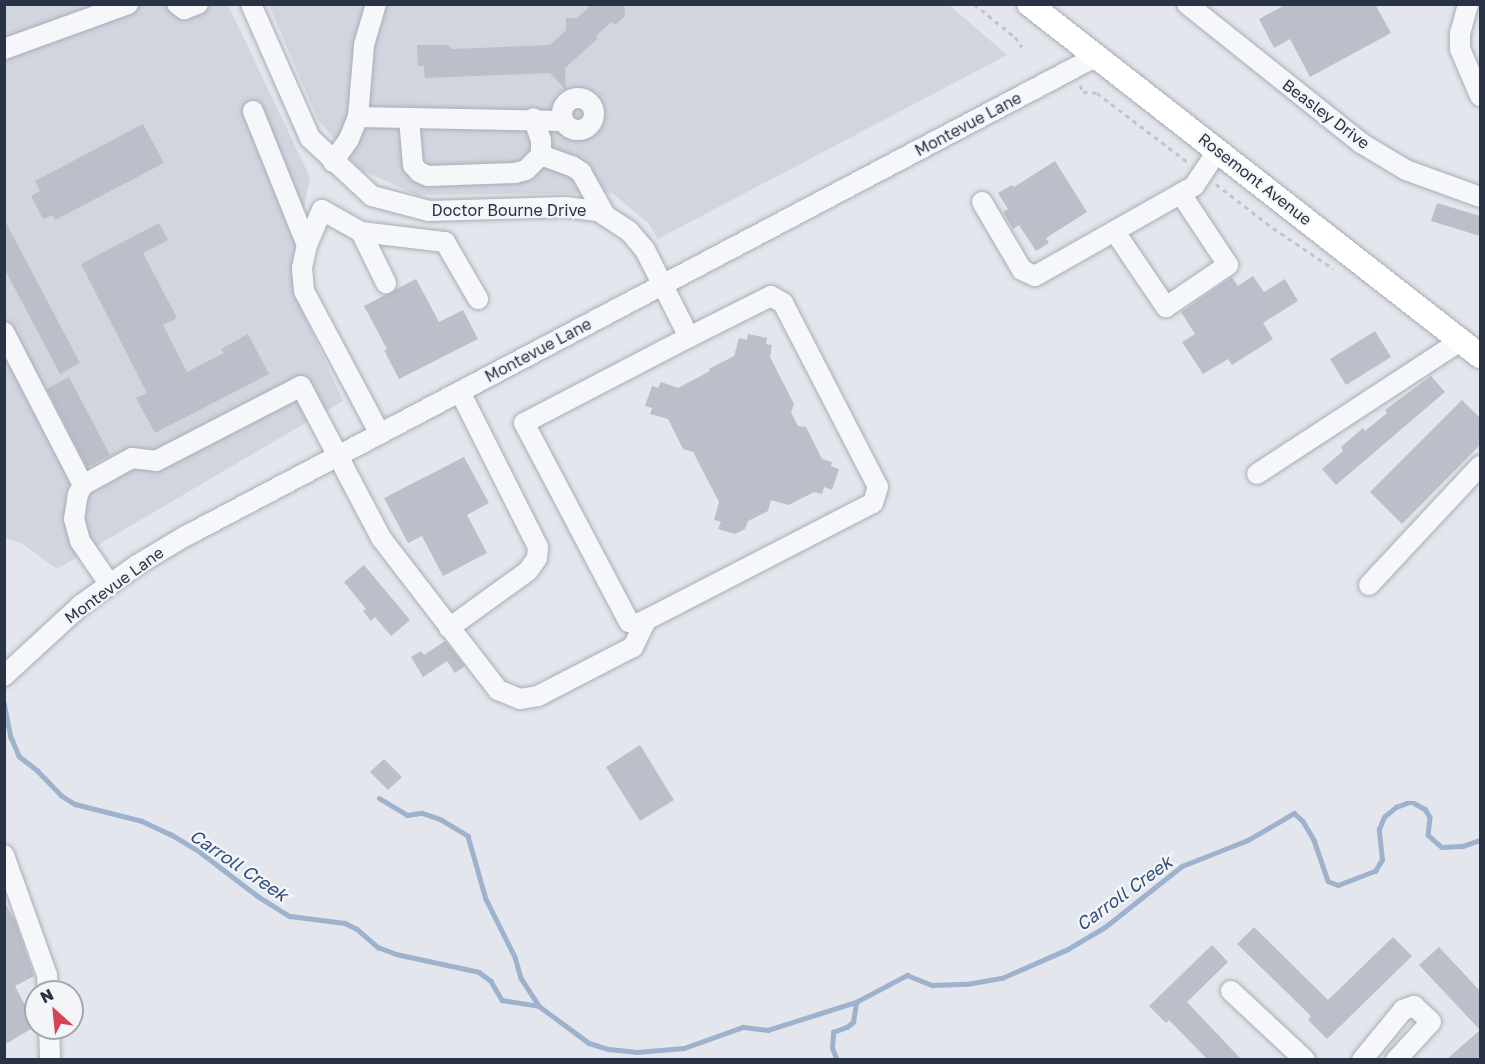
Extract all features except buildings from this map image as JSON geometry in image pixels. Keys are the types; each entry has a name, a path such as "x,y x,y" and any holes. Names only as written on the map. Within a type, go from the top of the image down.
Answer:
{"main road":[{"name":"Rosemont Avenue","path":"1029,4 1480,356"}],"street":[{"path":"4,49 128,4"},
{"path":"177,4 184,9 198,4"},
{"name":"Doctor Bourne Drive","path":"251,4 310,138 333,162 372,196 429,211 565,207 598,211 628,231 645,250 689,337"},
{"path":"333,162 348,140 358,117 364,45 376,4"},
{"name":"Beasley Drive","path":"1187,4 1361,143 1406,170 1480,197"},
{"path":"1468,4 1460,33 1460,49 1480,96"},
{"name":"Montevue Lane","path":"5,676 81,605 182,538 1095,57"},
{"path":"253,111 308,245"},
{"path":"358,117 534,118 563,121"},
{"path":"409,119 413,165 419,172 428,176 515,173 535,164 541,155 541,140 534,118"},
{"path":"982,202 1022,270 1035,276 1181,194 1200,180 1218,150"},
{"path":"541,155 572,165 581,172 605,215"},
{"path":"1115,232 1166,307 1228,265 1181,194"},
{"path":"380,434 304,291 302,267 322,210 361,232 445,242 478,298"},
{"path":"361,232 386,282"},
{"path":"771,296 783,303 878,488 873,503 646,620 636,624 629,622 524,423 771,296"},
{"path":"4,332 83,485"},
{"path":"1257,474 1462,340"},
{"path":"110,585 80,541 75,519 78,494 83,485 132,458 156,461 301,386 381,538 498,690 520,699 538,696 633,647 646,620"},
{"path":"449,628 528,571 537,558 538,547 460,392"},
{"path":"1370,585 1480,466"},
{"path":"4,855 47,980"},
{"path":"1231,991 1305,1059"},
{"path":"1366,1059 1370,1049 1403,1010 1414,1006 1431,1022 1396,1059"},
{"path":"49,1040 50,1059"}],"path":[{"path":"974,4 1015,37 1022,46"},
{"path":"1080,85 1083,92 1097,93 1189,163"},
{"path":"1216,184 1273,228 1337,271"}],"shaded area":[{"path":"4,5 228,5 310,177 291,274 305,316 343,401 57,569 21,543 5,538"},
{"path":"269,5 949,5 1007,55 658,239 648,223 612,193 417,195 361,170 318,120"}],"waterway":[{"name":"Carroll Creek","path":"4,702 11,737 19,756 37,770 62,796 75,804 142,821 172,835 200,852 259,897 290,916 345,923 357,929 378,947 396,954 479,972 491,981 502,1000 539,1006 589,1043 609,1049 637,1052 684,1048 743,1027 768,1030 856,1002 907,975 932,985 967,984 1002,978 1068,949 1105,927 1182,866 1248,840 1294,813 1303,821 1314,840 1328,881 1338,885 1375,871 1382,860 1379,829 1384,817 1396,807 1407,803 1414,803 1425,809 1430,817 1428,835 1442,847 1463,846 1480,840"},
{"path":"379,798 407,815 422,813 440,819 468,836 486,899 515,957 521,978 539,1006"},
{"path":"837,1060 832,1048 833,1032 853,1022 856,1002"}]}
